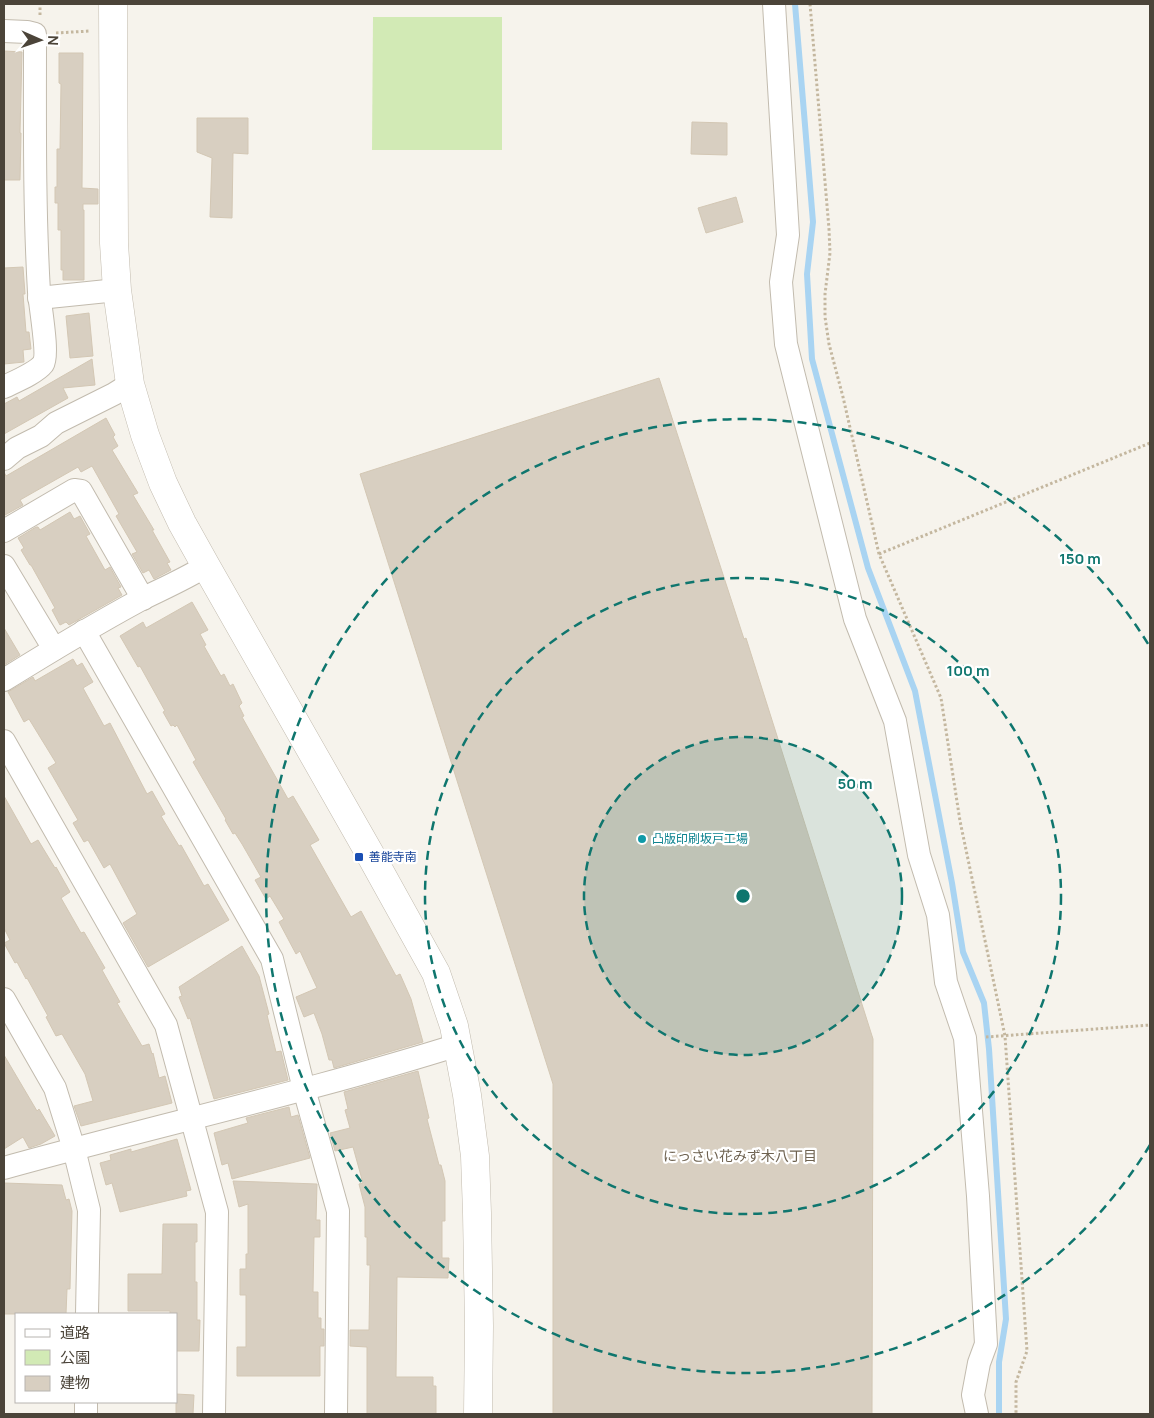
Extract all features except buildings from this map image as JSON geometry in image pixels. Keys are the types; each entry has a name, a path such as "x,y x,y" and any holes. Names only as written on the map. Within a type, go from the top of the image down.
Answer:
{"street":[{"path":"113,4 114,243 117,290 130,384 145,435 163,483 182,523 436,973 454,1026 467,1095 475,1156 478,1279 478,1414"},
{"path":"774,4 788,235 781,282 786,344 856,619 895,721 919,855 938,915 946,982 965,1038 978,1196 986,1344 978,1362 973,1395 977,1414"},
{"path":"4,31 35,34 36,249 45,353 43,363 36,370 4,387"},
{"path":"39,298 117,290"},
{"path":"4,459 17,448 41,436 56,423 130,384"},
{"path":"4,531 74,490 81,491 143,599"},
{"path":"4,566 54,649"},
{"path":"4,680 84,631 191,576 206,566"},
{"path":"84,631 272,959 304,1089 338,1211 336,1414"},
{"path":"4,741 166,1025 217,1212 214,1414"},
{"path":"4,999 55,1088 74,1149 89,1210 87,1313"},
{"path":"4,1168 304,1089 458,1045"}],"path":[{"path":"810,4 829,230 830,253 825,294 825,317 829,344 879,554 941,698 960,822 1005,1036 1027,1351 1016,1382 1016,1414"},
{"path":"35,34 93,31"},
{"path":"879,554 1150,443"},
{"path":"997,1037 1150,1025"}],"green space":[{"path":"373,17 502,17 502,150 372,150"}],"waterway":[{"path":"795,4 813,222 807,274 812,359 868,568 915,691 952,883 963,952 984,1003 989,1049 1006,1319 999,1362 999,1414"}],"place":[{"name":"凸版印刷坂戸工場","path":"642,839"},
{"name":"善能寺南","path":"359,857"}],"district":[{"name":"にっさい花みず木八丁目","path":"740,1156"}]}
